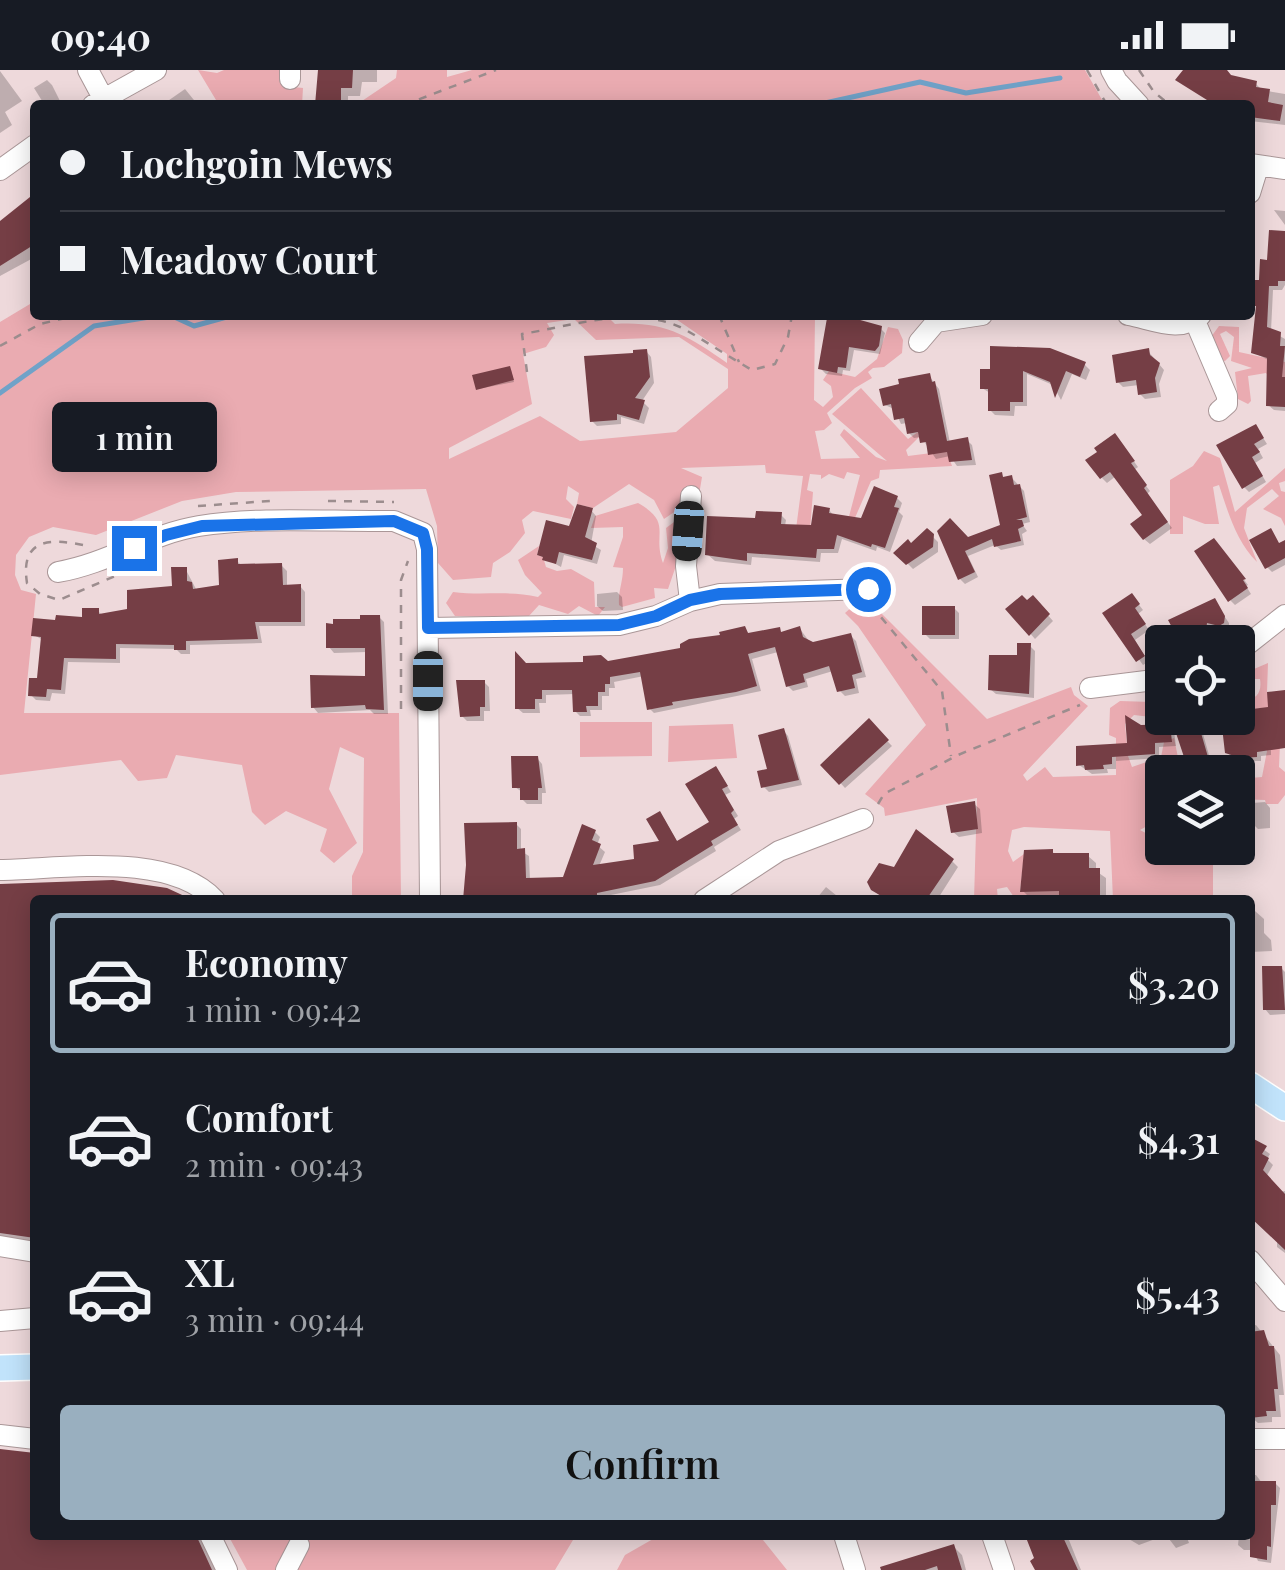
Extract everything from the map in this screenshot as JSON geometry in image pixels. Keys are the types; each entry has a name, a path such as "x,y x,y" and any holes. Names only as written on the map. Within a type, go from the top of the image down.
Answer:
{"main road":[{"path":"1255,1089 1285,1108"},
{"path":"0,1368 30,1367"}],"street":[{"path":"88,70 97,100"},
{"path":"102,100 156,70"},
{"path":"1111,70 1116,82 1134,100"},
{"path":"0,170 30,149"},
{"path":"1255,166 1285,169"},
{"path":"919,342 928,320"},
{"path":"1152,320 1177,325 1192,320"},
{"path":"1199,320 1227,396 1227,404 1219,411"},
{"path":"690,600 686,566 691,496"},
{"path":"58,572 90,566 166,535 202,526 394,521 423,533 427,549 430,895"},
{"path":"428,628 619,625 656,616 690,600 720,594 868,589"},
{"path":"1255,639 1285,615"},
{"path":"1090,688 1145,681"},
{"path":"712,895 779,851 863,819"},
{"path":"0,870 142,867 166,870 189,880 208,895"},
{"path":"0,1246 30,1251"},
{"path":"1255,1266 1285,1301"},
{"path":"0,1320 30,1318"},
{"path":"0,1434 30,1438"},
{"path":"1255,1439 1285,1439"},
{"path":"212,1540 227,1570"},
{"path":"846,1540 855,1570"},
{"path":"994,1540 1004,1570"},
{"path":"286,1570 300,1544"}],"path":[{"path":"417,100 496,70"},
{"path":"1087,70 1103,100"},
{"path":"1139,70 1164,100"},
{"path":"0,346 40,324 57,320"},
{"path":"527,372 522,334 605,320"},
{"path":"658,320 682,328 752,370 775,364 791,320"},
{"path":"721,320 740,363"},
{"path":"401,709 401,580 411,555"},
{"path":"868,589 872,609 942,691 951,758"},
{"path":"863,819 884,794 951,758 1084,704 1090,688"}],"shaded area":[{"path":"198,70 282,70 283,86 303,88 302,100 216,100"},
{"path":"397,70 447,70 447,77 472,70 1085,70 1102,100 363,100 396,78"},
{"path":"30,304 30,320 567,320 547,323 554,335 546,347 523,354 532,404 449,448 449,459 540,416 580,441 676,432 728,388 728,369 679,337 596,340 575,320 611,320 615,324 661,328 700,345 727,363 727,354 677,320 815,320 814,400 823,407 833,397 831,386 823,380 829,371 855,377 877,359 888,327 898,329 903,340 902,353 884,367 868,372 872,378 827,413 832,423 815,431 821,459 860,458 840,435 844,429 876,457 887,461 832,414 861,388 908,439 918,432 919,437 906,450 908,456 947,451 952,466 880,470 879,478 871,481 851,527 847,524 860,475 847,472 844,479 829,474 821,479 821,475 810,474 810,530 796,529 803,476 766,473 765,465 681,468 702,477 699,495 664,519 654,500 629,484 593,508 577,504 579,493 568,486 566,499 574,507 571,519 533,511 522,520 525,533 510,552 493,563 491,577 453,580 438,563 437,526 426,489 236,492 182,501 96,535 53,527 29,537 16,555 15,575 21,590 36,594 24,713 399,713 401,895 352,895 352,876 363,852 364,758 340,747 329,789 357,843 334,863 320,851 327,829 286,811 265,825 252,812 242,765 176,755 167,778 138,781 121,760 0,775 0,322"},
{"path":"1219,326 1239,327 1239,352 1285,362 1285,377 1270,379 1266,373 1248,376 1251,401 1248,404 1238,399 1235,372 1252,368 1231,361 1234,337 1226,331 1220,334 1230,356 1220,360 1211,337"},
{"path":"1204,451 1220,458 1235,512 1285,468 1285,481 1279,483 1285,492 1285,526 1281,518 1263,509 1279,496 1272,489 1247,508 1244,528 1257,562 1238,536 1219,485 1213,487 1219,524 1205,524 1183,516 1183,534 1170,534 1170,480 1193,466"},
{"path":"638,503 658,523 663,563 668,548 666,528 678,519 678,560 668,589 654,588 655,598 622,607 619,600 623,568 613,567 623,527 591,528 595,516"},
{"path":"539,546 537,555 543,557 546,567 557,571 571,569 594,582 595,607 605,607 598,616 579,606 568,614 539,605 528,617 455,616 446,603 453,592 538,597 542,593 525,575 518,560"},
{"path":"853,606 876,608 987,719 1071,687 1074,695 1088,706 1023,775 1027,781 1045,767 1053,777 1116,775 1116,738 1109,735 1110,708 1120,701 1145,702 1145,716 1134,715 1125,724 1132,767 1145,763 1145,827 1140,830 1145,833 1145,865 1213,865 1213,895 1113,895 1110,831 1024,827 1012,830 1008,851 1013,862 1024,854 1020,891 1059,876 1059,895 1013,895 1007,887 997,889 998,895 974,895 977,798 885,816 884,808 865,794 926,725 845,613"},
{"path":"1268,663 1267,692 1280,743 1279,767 1285,772 1285,795 1278,804 1266,804 1265,800 1255,800 1255,778 1262,777 1267,751 1264,708 1255,709 1260,679 1255,679 1255,669"},
{"path":"580,722 652,722 652,756 580,757"},
{"path":"733,724 737,758 668,762 669,726"},
{"path":"1174,738 1178,755 1161,755 1164,742"},
{"path":"231,1540 573,1540 555,1570 247,1570"},
{"path":"651,1540 763,1540 787,1570 617,1570 625,1555"}],"building":[{"path":"318,70 353,70 352,88 341,88 341,100 315,100"},
{"path":"1183,70 1227,70 1231,75 1257,81 1256,87 1270,89 1268,102 1283,105 1280,121 1255,118 1255,100 1207,100 1175,80"},
{"path":"30,197 30,247 0,266 0,221"},
{"path":"1269,230 1285,231 1285,281 1269,286 1267,327 1281,332 1280,346 1285,346 1285,407 1266,406 1267,358 1251,353 1255,280 1259,280 1260,259 1267,260"},
{"path":"827,320 860,320 882,326 875,351 849,347 846,368 838,367 837,373 818,369"},
{"path":"990,346 1050,348 1086,362 1080,377 1066,371 1055,398 1050,382 1023,371 1023,402 1010,402 1010,411 988,411 988,389 980,389 980,369 990,369"},
{"path":"1149,348 1150,355 1160,363 1155,378 1157,392 1138,395 1136,380 1116,383 1112,355"},
{"path":"647,349 650,377 635,398 645,400 639,420 617,414 617,420 590,422 584,356"},
{"path":"510,366 514,380 476,390 472,375"},
{"path":"930,373 947,441 968,437 972,460 949,462 947,452 928,455 926,442 920,443 918,432 907,434 904,418 894,420 891,404 883,406 879,389 899,384 898,379"},
{"path":"1256,424 1264,438 1254,444 1260,452 1252,457 1263,476 1242,489 1216,445"},
{"path":"1115,433 1135,461 1131,463 1147,485 1144,488 1168,522 1143,540 1130,524 1142,515 1110,472 1100,479 1085,460"},
{"path":"1002,472 1003,477 1012,475 1014,485 1020,484 1027,517 1016,520 1022,520 1024,526 1018,529 1021,541 994,547 992,539 965,551 975,572 958,580 937,531 950,518 968,537 1000,525 989,475"},
{"path":"874,486 898,496 894,507 899,508 885,548 837,535 834,549 817,549 816,558 747,553 747,561 705,555 707,516 755,518 756,511 782,512 781,524 811,525 814,505 830,508 829,513 861,518"},
{"path":"577,504 593,508 585,537 597,543 592,560 559,552 556,564 542,560 537,555 546,520 569,526"},
{"path":"927,528 934,534 933,547 906,565 893,553"},
{"path":"1271,528 1279,543 1285,540 1285,558 1265,569 1249,540"},
{"path":"1214,538 1246,579 1243,580 1248,588 1228,602 1194,551"},
{"path":"238,558 238,564 282,563 283,585 301,584 301,622 255,622 258,639 186,641 186,650 174,650 174,645 116,644 116,659 64,658 61,690 47,689 46,697 28,696 29,678 37,678 41,637 31,636 33,618 82,617 82,608 99,608 99,614 127,609 127,590 172,586 171,567 187,567 187,581 192,582 193,589 219,585 218,560"},
{"path":"1132,593 1140,604 1135,608 1146,624 1131,634 1145,656 1136,662 1102,613"},
{"path":"1022,595 1027,600 1033,595 1050,614 1029,636 1005,609"},
{"path":"1215,598 1225,616 1221,625 1171,625 1168,620"},
{"path":"922,606 955,606 955,635 922,635"},
{"path":"360,615 380,615 384,710 366,709 365,705 311,708 310,675 365,676 365,648 326,648 326,623 333,624 333,619 360,619"},
{"path":"745,626 748,633 780,627 781,632 800,626 803,637 813,642 851,633 862,672 852,675 855,688 837,692 829,666 803,674 805,682 786,687 775,647 748,654 757,686 736,692 647,710 640,672 610,677 605,692 598,692 598,706 586,706 587,712 573,712 572,690 542,690 542,699 535,699 535,709 515,709 515,651 526,663 583,662 583,656 601,655 608,661 680,648 689,639 720,635 719,632"},
{"path":"1017,643 1031,643 1029,694 988,690 989,655 1017,655"},
{"path":"456,680 485,680 485,707 480,707 480,716 460,717"},
{"path":"1285,690 1285,748 1257,752 1257,757 1225,753 1223,735 1255,735 1255,709 1268,707 1267,692"},
{"path":"1125,715 1145,725 1145,735 1171,735 1172,742 1155,743 1155,754 1112,757 1112,764 1103,765 1104,769 1085,770 1084,765 1076,766 1076,746 1127,743"},
{"path":"869,718 889,740 839,785 820,765"},
{"path":"784,728 799,780 761,788 757,771 767,769 758,735"},
{"path":"1177,735 1202,735 1207,755 1183,755"},
{"path":"511,756 538,756 542,788 538,788 538,800 520,800 520,788 512,788"},
{"path":"716,766 728,786 722,789 738,825 655,881 597,895 463,895 464,823 517,822 517,849 525,848 526,878 563,877 582,824 596,830 592,840 601,844 593,865 634,859 633,845 659,841 646,819 660,811 677,841 709,822 685,784"},
{"path":"975,801 978,829 951,833 946,806"},
{"path":"916,829 954,859 929,895 880,895 871,890 867,882 879,863 894,867"},
{"path":"1024,850 1089,853 1089,868 1100,868 1100,895 1020,892"},
{"path":"113,880 167,888 182,895 30,895 30,1237 0,1233 0,884"},
{"path":"1262,966 1282,966 1285,1010 1263,1010"},
{"path":"1255,1140 1267,1146 1262,1154 1269,1158 1263,1170 1285,1194 1285,1250 1255,1222"},
{"path":"1264,1330 1269,1346 1274,1346 1278,1389 1274,1389 1276,1411 1255,1417 1255,1331"},
{"path":"0,1449 30,1452 30,1540 198,1540 212,1570 0,1570"},
{"path":"1255,1481 1276,1481 1267,1560 1250,1557 1250,1540 1255,1540"},
{"path":"1027,1540 1064,1540 1078,1570 1035,1570 1030,1561 1034,1558"},
{"path":"954,1544 962,1570 938,1570 937,1566 925,1570 880,1567"}],"waterway":[{"path":"839,100 920,82 966,93 1060,78"},
{"path":"0,393 94,326 131,320"},
{"path":"181,320 194,326 216,320"}],"route":[{"path":"134,548 202,526 394,521 423,533 427,549 428,628 619,625 639,622 690,600 720,594 868,589"}]}
